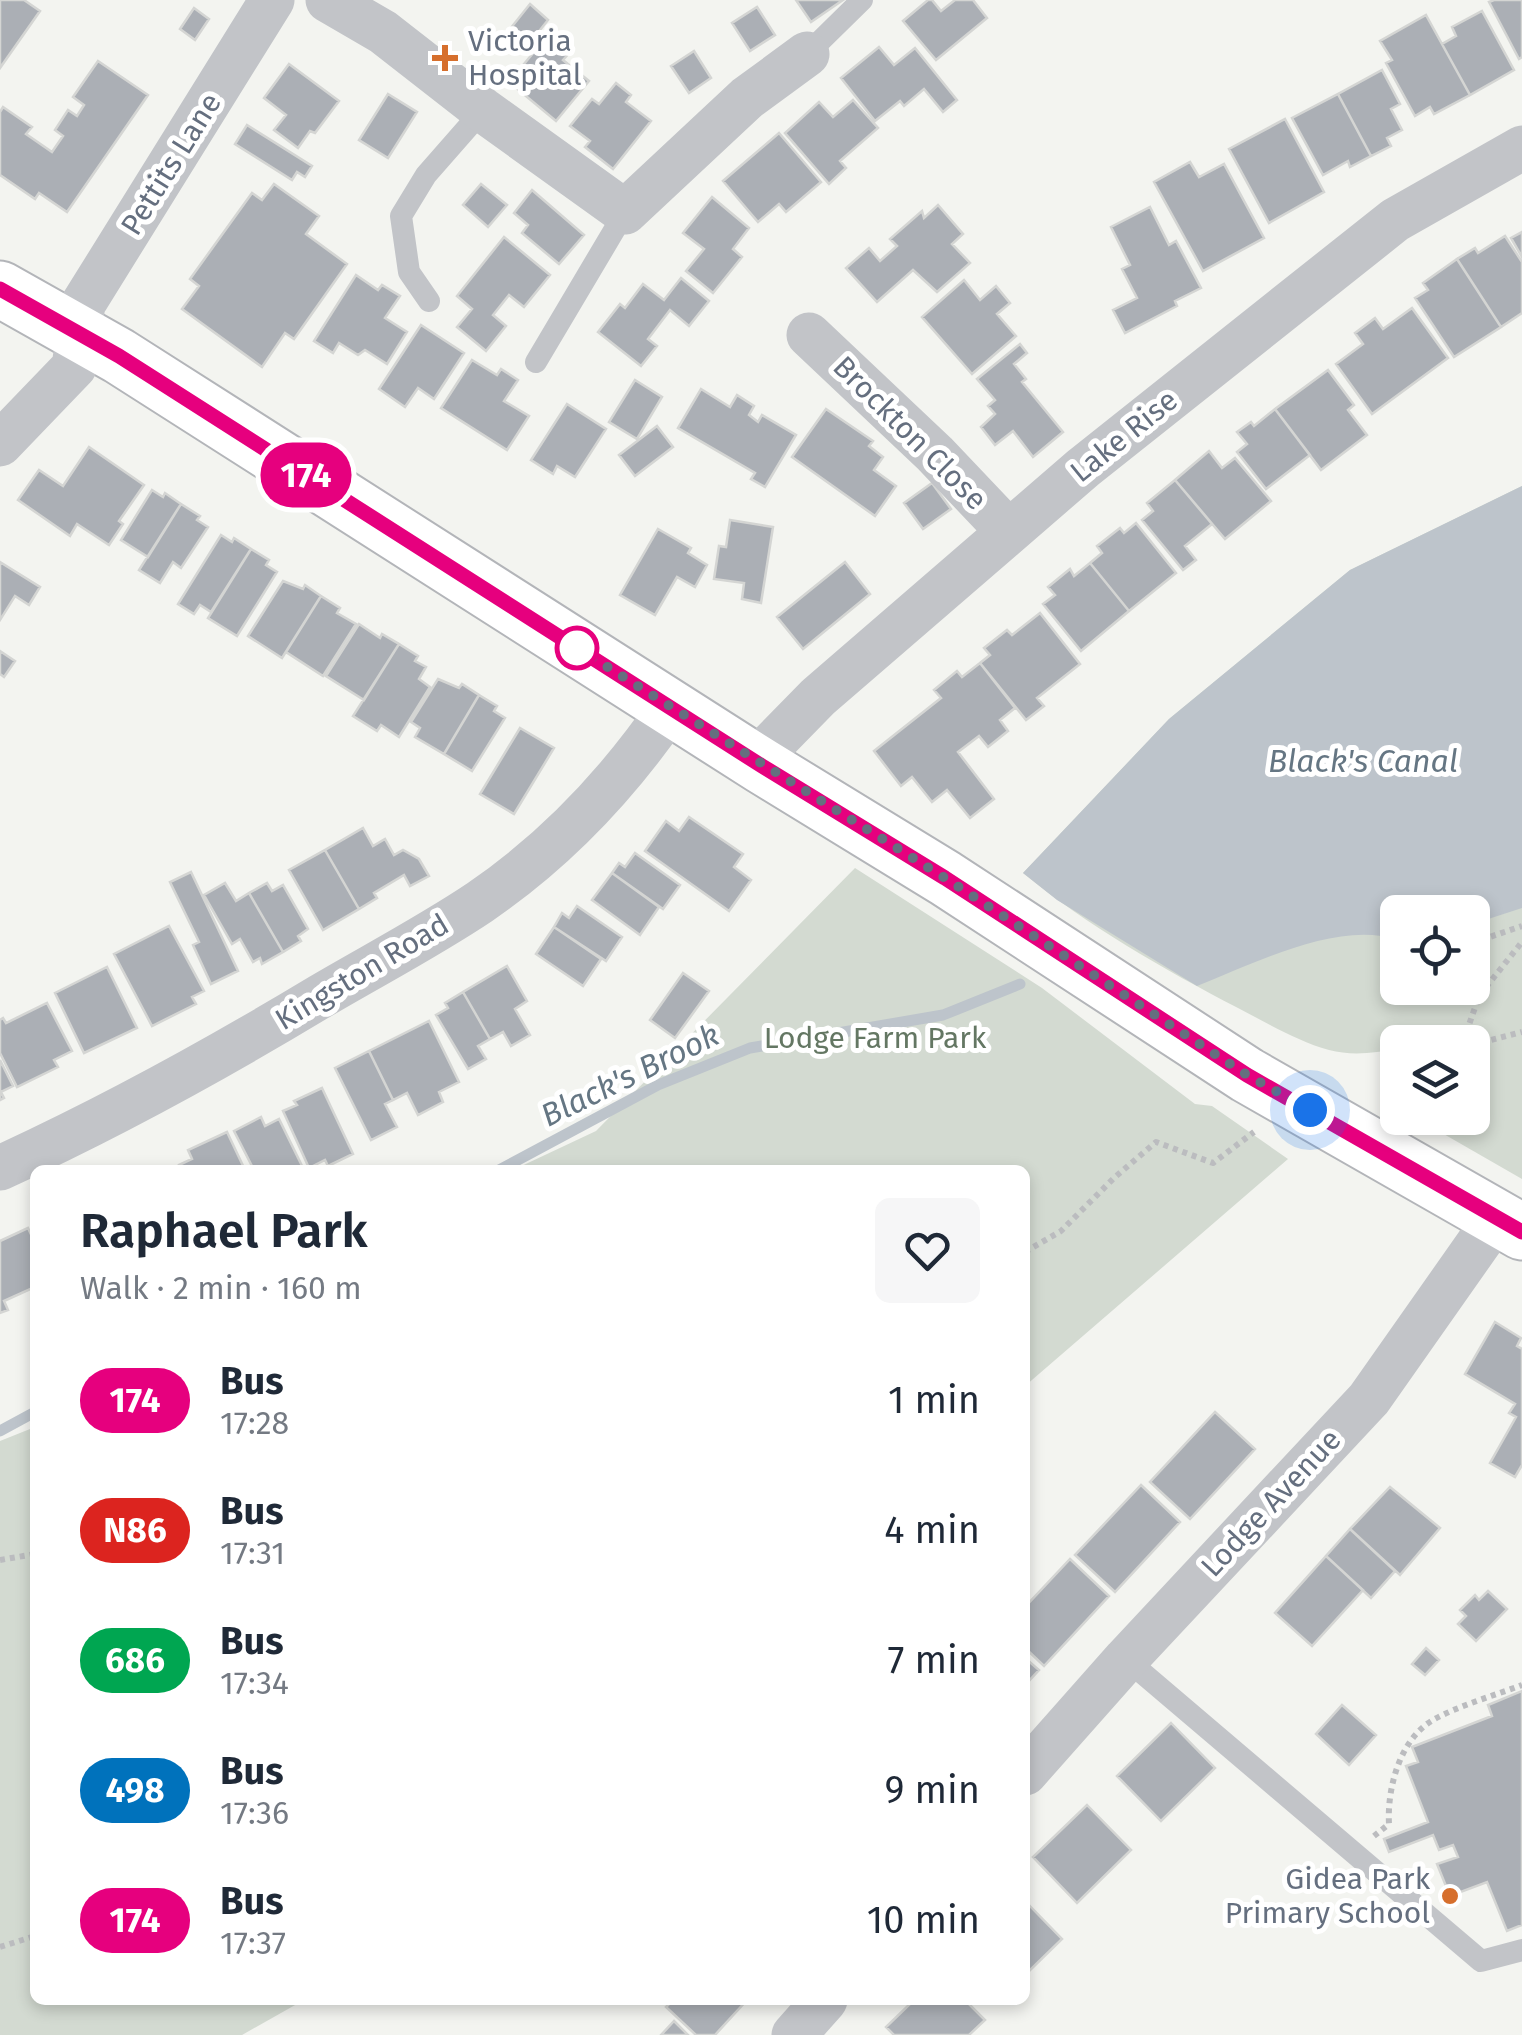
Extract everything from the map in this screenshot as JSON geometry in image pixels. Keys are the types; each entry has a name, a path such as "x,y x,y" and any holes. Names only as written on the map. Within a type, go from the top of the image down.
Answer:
{"main road":[{"path":"0,288 80,331 762,766 945,878 1247,1075 1510,1225"}],"street":[{"name":"Pettits Lane","path":"0,444 74,367 83,304 272,0"},
{"path":"328,0 383,32 625,212 746,98 807,54"},
{"name":"Lake Rise","path":"762,766 774,743 818,697 1083,468 1394,220 1522,148"},
{"name":"Brockton Close","path":"810,335 1009,532"},
{"name":"Kingston Road","path":"0,1168 84,1130 254,1036 480,902 599,801 671,707"},
{"name":"Lodge Avenue","path":"1030,1767 1126,1658 1369,1399 1510,1225"},
{"path":"794,2035 820,2005"}],"lane":[{"path":"807,54 862,0"},
{"path":"429,301 409,272 401,216 426,175 483,110"},
{"path":"536,362 625,212"},
{"path":"1126,1658 1481,1961 1522,1950"}],"path":[{"path":"1490,936 1522,926"},
{"path":"1468,1025 1478,996 1522,942"},
{"path":"1490,1040 1522,1032"},
{"path":"1030,1249 1061,1232 1156,1142 1213,1163 1266,1122"},
{"path":"0,1560 30,1555"},
{"path":"1352,1854 1389,1824 1388,1799 1403,1752 1430,1721 1522,1685"},
{"path":"0,1950 30,1938"}],"green space":[{"name":"Black's Canal","path":"1522,486 1522,1179 1445,1135 1490,1135 1490,1025 1380,1025 1380,1051 1337,1052 1317,1046 1271,1026 1154,962 1073,911 1023,873 1169,719 1350,570"},
{"name":"Lodge Farm Park","path":"855,868 1042,988 1195,1104 1212,1106 1288,1159 1030,1382 1030,1165 524,1165 596,1131"},
{"path":"30,1429 30,2005 295,2005 242,2035 0,2035 0,1441"}],"water":[{"name":"Black's Canal","path":"1522,486 1522,908 1490,918 1490,895 1380,895 1380,936 1349,935 1296,947 1197,986 1057,900 1023,873 1169,719 1350,570"}],"building":[{"path":"0,0 24,0 40,11 0,68"},
{"path":"796,0 843,0 811,22"},
{"path":"928,0 941,11 955,0 973,0 987,18 936,60 903,21"},
{"path":"1522,0 1519,59 1489,2"},
{"path":"530,4 548,20 529,44 510,29"},
{"path":"757,7 775,35 750,51 732,23"},
{"path":"194,8 209,19 195,40 180,29"},
{"path":"1482,11 1514,70 1470,95 1442,44 1456,36 1452,27"},
{"path":"1426,15 1470,95 1434,114 1430,107 1415,116 1386,63 1392,60 1380,41"},
{"path":"549,34 571,51 563,60 589,81 556,121 509,82"},
{"path":"879,47 894,65 915,48 957,100 943,112 924,89 904,106 900,101 875,121 841,78"},
{"path":"694,51 711,78 689,93 671,66"},
{"path":"98,61 148,95 67,212 39,193 35,199 0,175 0,112 3,107 32,127 26,134 52,152 63,136 55,130 68,110 77,116 84,105 73,97"},
{"path":"289,64 339,101 298,148 274,130 286,115 264,98"},
{"path":"1382,70 1400,104 1391,109 1402,130 1387,138 1391,146 1371,156 1338,94"},
{"path":"616,83 631,95 626,102 651,121 613,169 585,147 590,141 570,126 592,99 599,104"},
{"path":"388,94 417,112 388,158 359,140"},
{"path":"1338,94 1371,156 1350,167 1348,161 1323,175 1292,118"},
{"path":"853,100 878,128 840,161 846,168 829,184 785,133 819,102 833,117"},
{"path":"1285,119 1324,192 1269,223 1229,149"},
{"path":"247,125 312,166 305,177 297,172 292,180 235,144"},
{"path":"779,133 821,182 786,212 779,204 758,222 723,181"},
{"path":"1190,162 1199,177 1224,164 1264,238 1203,271 1154,182"},
{"path":"274,184 319,216 306,234 347,264 294,339 285,333 262,367 182,309 199,286 190,279 252,193 262,200"},
{"path":"481,184 507,205 488,227 463,205"},
{"path":"532,190 584,235 559,264 522,233 528,225 514,213"},
{"path":"712,197 749,228 733,249 742,257 713,293 686,271 704,249 683,233"},
{"path":"938,205 963,234 952,244 970,263 937,292 913,270 877,302 846,268 869,248 880,261 897,246 890,239 922,211 924,218"},
{"path":"1150,207 1169,245 1176,241 1201,288 1175,301 1177,306 1125,333 1113,310 1137,298 1122,269 1130,265 1111,227"},
{"path":"1522,232 1522,257 1511,238"},
{"path":"1505,236 1522,262 1522,313 1501,327 1457,259 1475,248 1478,253"},
{"path":"504,237 550,275 524,307 509,295 493,315 506,326 486,351 457,327 472,309 457,296"},
{"path":"1457,259 1501,327 1454,357 1415,298 1428,290 1423,283"},
{"path":"356,275 378,290 382,285 400,296 385,318 407,332 387,364 365,350 358,355 339,343 333,353 314,341"},
{"path":"681,278 709,301 689,326 670,310 648,339 657,346 641,366 598,332 620,304 625,308 643,284 664,300"},
{"path":"964,280 980,300 996,286 1010,303 997,314 1016,336 972,374 922,317"},
{"path":"1412,308 1448,358 1372,414 1336,364 1363,344 1355,333 1375,318 1383,329"},
{"path":"421,325 464,353 434,399 418,388 405,407 379,389"},
{"path":"1020,344 1027,353 1014,364 1026,379 1022,382 1063,432 1033,457 1013,431 995,445 981,427 995,414 988,406 995,400 977,379"},
{"path":"472,360 497,375 501,369 518,380 504,401 529,416 507,450 441,408"},
{"path":"1328,370 1354,405 1348,410 1367,435 1321,470 1275,409"},
{"path":"635,380 662,397 637,439 609,422"},
{"path":"701,389 730,407 737,395 754,406 749,415 758,422 762,415 796,435 765,487 751,479 755,473 678,428"},
{"path":"567,404 606,429 575,477 557,466 553,474 531,460"},
{"path":"826,409 873,441 869,446 883,457 874,470 896,486 875,516 792,457"},
{"path":"1275,409 1310,455 1266,489 1237,452 1247,444 1237,432 1251,422 1254,426"},
{"path":"657,426 673,447 635,476 619,455"},
{"path":"89,447 144,485 119,521 123,524 109,545 77,524 70,536 18,500 39,470 63,486"},
{"path":"1209,451 1222,468 1235,458 1271,501 1225,539 1175,480"},
{"path":"1175,480 1212,524 1185,546 1196,560 1183,570 1142,520 1153,511 1147,503"},
{"path":"932,483 951,509 923,529 904,503"},
{"path":"152,490 181,504 148,557 121,540"},
{"path":"181,504 200,516 197,520 208,527 181,568 173,562 160,583 139,570"},
{"path":"730,520 773,527 761,603 742,599 744,583 714,579 719,546 726,547"},
{"path":"1136,523 1176,573 1129,611 1090,563 1102,553 1097,546 1120,528 1124,533"},
{"path":"658,529 691,548 688,553 707,565 695,587 677,577 655,615 620,595"},
{"path":"221,535 251,549 211,612 200,605 194,614 178,604"},
{"path":"251,549 269,560 266,565 277,572 237,636 208,618"},
{"path":"0,562 40,587 29,605 15,596 0,620"},
{"path":"845,562 870,594 803,649 777,617"},
{"path":"1090,563 1129,611 1081,651 1043,604 1055,595 1048,587 1070,569 1074,576"},
{"path":"283,581 303,589 305,585 321,596 282,658 248,636"},
{"path":"321,596 340,608 337,613 356,624 323,676 286,652"},
{"path":"1040,613 1080,664 1037,698 1044,706 1026,720 980,663 990,655 984,648 1007,630 1012,635"},
{"path":"359,624 380,638 382,634 399,644 364,700 326,676"},
{"path":"399,644 418,656 415,661 426,667 419,679 430,687 399,737 381,725 377,731 353,716"},
{"path":"0,651 15,661 4,677 0,674"},
{"path":"980,663 1015,708 1000,720 1008,731 988,747 979,736 958,752 994,799 970,818 947,790 932,802 912,777 901,786 874,751 941,698 934,690 957,671 962,677"},
{"path":"438,679 459,688 462,684 479,695 444,754 415,737 420,728 411,722"},
{"path":"479,695 497,706 494,711 505,718 472,771 444,754"},
{"path":"520,728 554,748 514,814 480,794"},
{"path":"689,817 743,854 734,867 751,880 729,911 645,851 666,821 679,831"},
{"path":"363,828 373,846 385,839 394,855 403,850 419,859 429,876 410,886 404,875 374,893 377,898 359,909 325,850"},
{"path":"325,850 359,909 323,930 289,870"},
{"path":"635,853 680,885 663,909 612,873 619,863 625,867"},
{"path":"191,872 238,971 211,984 193,945 199,942 170,882"},
{"path":"612,873 659,907 640,935 592,900"},
{"path":"225,883 236,901 249,893 283,952 262,964 260,958 253,962 240,939 232,944 204,895"},
{"path":"267,883 272,891 283,885 308,929 298,936 301,941 283,952 249,893"},
{"path":"577,906 622,937 606,961 554,927 562,913 569,918"},
{"path":"169,926 204,991 192,997 196,1004 152,1026 114,954"},
{"path":"554,927 601,959 583,986 536,954"},
{"path":"507,966 527,1001 515,1009 530,1035 511,1046 503,1032 490,1039 463,992"},
{"path":"107,967 137,1028 84,1053 55,993"},
{"path":"683,973 709,991 675,1038 650,1020"},
{"path":"463,992 490,1039 478,1046 486,1059 468,1069 436,1015 448,1008 445,1003"},
{"path":"47,1003 72,1051 54,1060 58,1067 17,1087 0,1053 0,1020 3,1018 6,1023"},
{"path":"429,1021 459,1082 439,1092 443,1102 418,1115 407,1093 393,1100 369,1051"},
{"path":"369,1051 393,1100 385,1104 397,1127 371,1140 335,1068"},
{"path":"0,1060 13,1086 1,1092 4,1098 0,1100"},
{"path":"322,1088 353,1154 330,1165 325,1160 308,1165 283,1111 297,1105 294,1101"},
{"path":"261,1117 265,1126 279,1119 302,1165 251,1165 234,1131"},
{"path":"227,1132 243,1165 179,1165 192,1159 188,1150"},
{"path":"28,1228 30,1232 30,1289 4,1301 8,1310 0,1313 0,1241"},
{"path":"1495,1322 1521,1338 1517,1346 1522,1349 1522,1465 1515,1477 1490,1463 1516,1417 1509,1413 1515,1404 1465,1374"},
{"path":"1215,1412 1255,1449 1190,1519 1150,1482"},
{"path":"1141,1485 1180,1522 1115,1592 1075,1555"},
{"path":"1390,1487 1440,1528 1400,1575 1350,1529"},
{"path":"1350,1529 1395,1571 1371,1598 1326,1556"},
{"path":"1326,1556 1363,1590 1312,1646 1275,1613"},
{"path":"1070,1559 1109,1596 1044,1666 1030,1653 1030,1602"},
{"path":"1488,1591 1507,1609 1476,1641 1458,1624 1466,1616 1460,1610 1475,1595 1479,1600"},
{"path":"1426,1648 1439,1660 1425,1675 1412,1664"},
{"path":"1030,1662 1039,1670 1030,1680"},
{"path":"1522,1691 1522,1925 1507,1931 1487,1882 1450,1896 1437,1864 1458,1857 1453,1845 1439,1850 1433,1835 1389,1852 1384,1839 1428,1822 1406,1766 1418,1762 1412,1747 1492,1716 1488,1705"},
{"path":"1342,1705 1376,1735 1349,1765 1316,1734"},
{"path":"1171,1723 1215,1768 1161,1821 1117,1776"},
{"path":"1087,1805 1131,1850 1077,1903 1033,1857"},
{"path":"1030,1906 1062,1939 1030,1970"},
{"path":"742,2005 715,2035 696,2035 666,2007"},
{"path":"909,2005 970,2005 985,2020 969,2035 894,2035 886,2027"},
{"path":"674,2021 688,2035 661,2035"}],"waterway":[{"name":"Black's Brook","path":"508,1165 658,1085 750,1048 943,1015 1020,984"},
{"name":"Black's Brook","path":"0,1431 30,1415"}],"bus line":[{"name":"174","path":"0,289 80,331 762,766 945,878 1247,1075 1522,1232"}],"place":[{"name":"Victoria Hospital","path":"445,58"},
{"name":"Gidea Park Primary School","path":"1450,1896"}],"route":[{"path":"577,648 945,878 1247,1075 1310,1110"}]}
